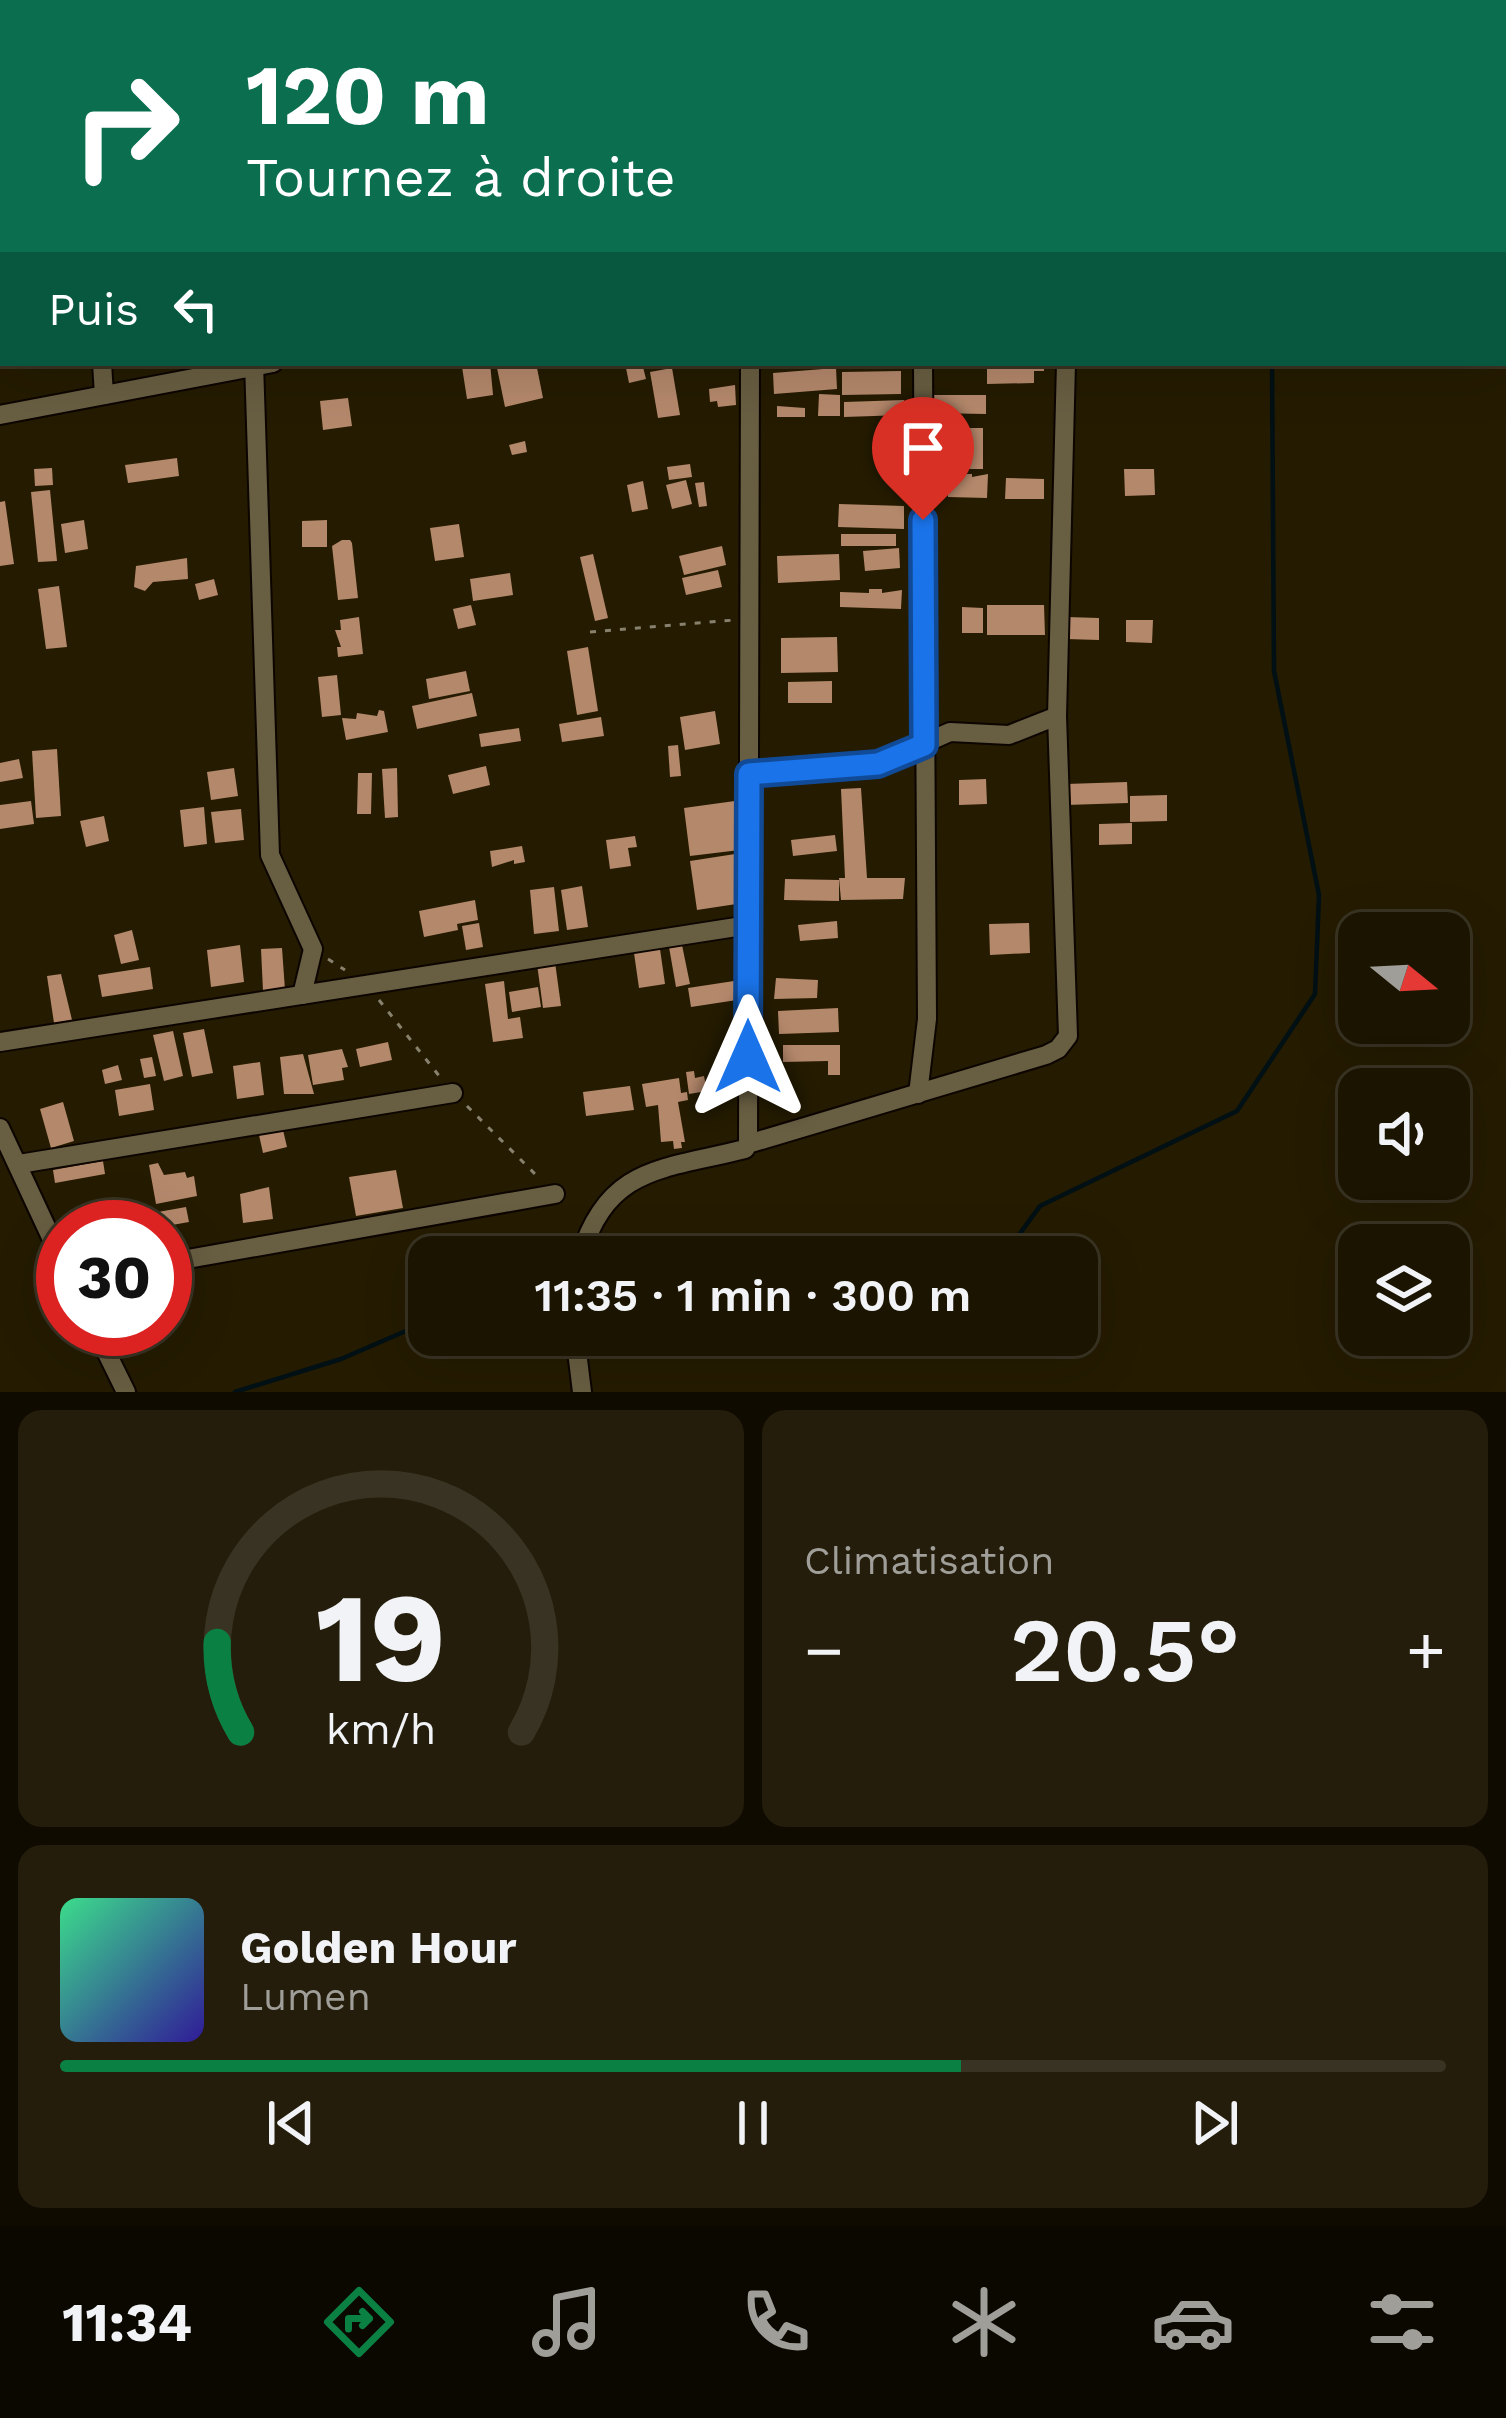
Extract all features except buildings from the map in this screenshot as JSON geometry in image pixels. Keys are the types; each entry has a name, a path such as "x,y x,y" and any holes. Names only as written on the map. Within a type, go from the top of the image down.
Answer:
{"street":[{"path":"102,366 104,395"},
{"path":"0,416 250,366"},
{"path":"260,366 270,856 313,949 302,995"},
{"path":"589,1236 599,1214 629,1179 745,1149 748,1144 750,366"},
{"path":"918,1094 927,1018 922,366"},
{"path":"748,1144 1046,1055 1068,1036 1058,716 1066,366"},
{"path":"749,774 878,764 950,732 1009,735 1058,716"},
{"path":"0,1042 749,925"},
{"path":"20,1164 453,1093"},
{"path":"0,1128 36,1201"},
{"path":"192,1259 555,1194"},
{"path":"108,1356 126,1392"},
{"path":"578,1356 582,1392"}],"path":[{"path":"590,632 749,620"},
{"path":"313,949 368,987 453,1093 555,1194"}],"waterway":[{"path":"1018,1236 1040,1206 1237,1111 1315,994 1319,895 1274,671 1272,366"},
{"path":"235,1392 341,1359 408,1330"}],"route":[{"path":"748,1057 749,774 878,764 924,745 923,520"}]}
